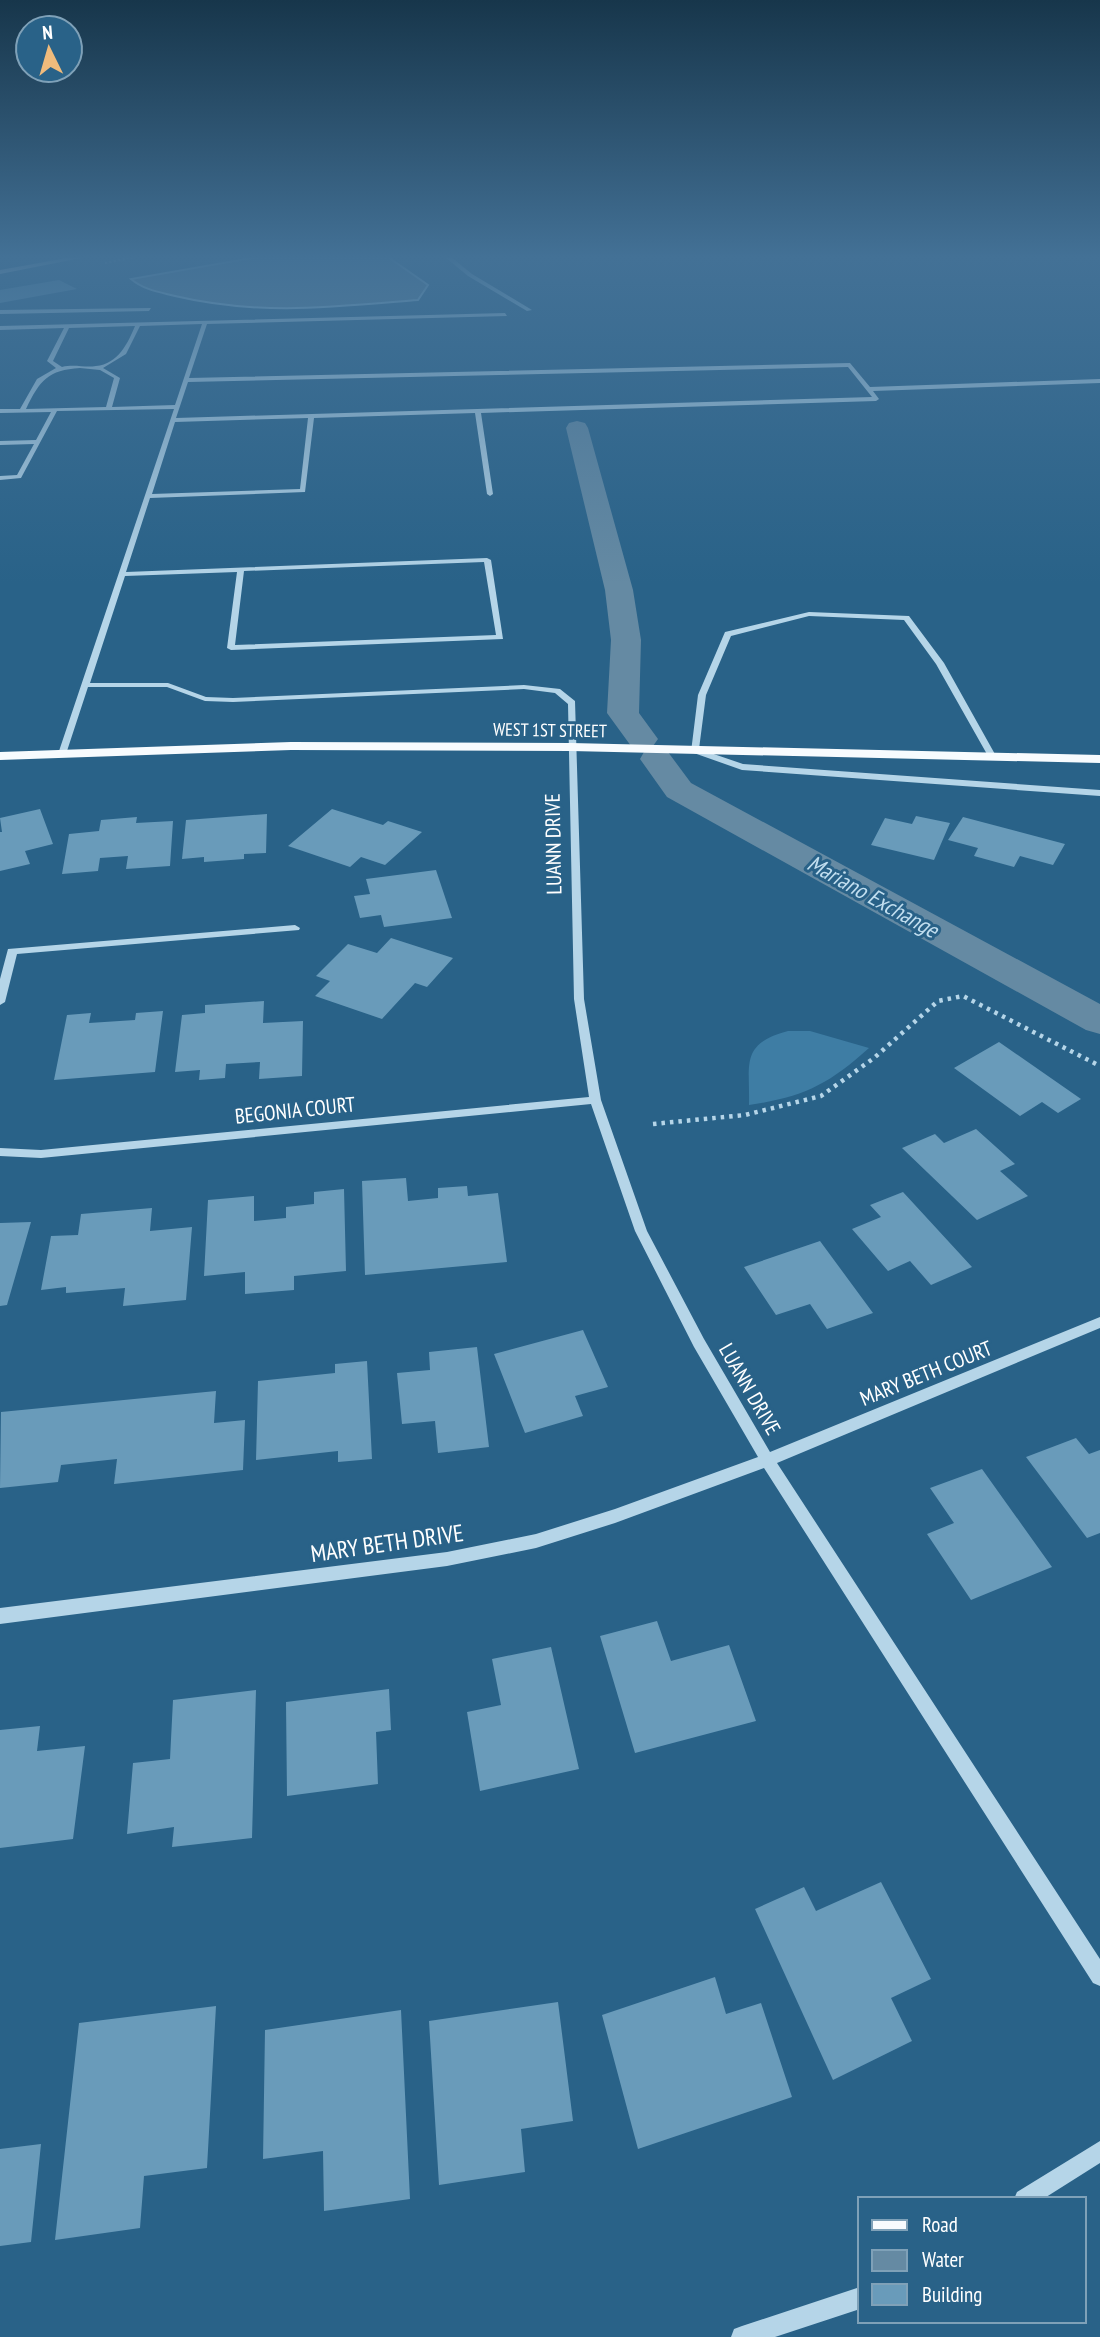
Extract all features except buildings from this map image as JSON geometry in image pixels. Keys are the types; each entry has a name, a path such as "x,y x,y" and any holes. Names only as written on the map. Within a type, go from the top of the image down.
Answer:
{"main road":[{"name":"WEST 1ST STREET","path":"0,756 221,747 571,747 1100,759"}],"street":[{"path":"57,366 61,369"},
{"path":"22,411 44,375 61,369 103,366"},
{"path":"62,754 191,366"},
{"path":"186,380 803,366"},
{"path":"173,420 876,399 851,366"},
{"path":"98,368 113,373 117,378 108,409"},
{"path":"869,389 1100,381"},
{"path":"0,411 177,407"},
{"path":"0,478 19,477 55,410"},
{"path":"478,411 490,494"},
{"path":"148,496 303,491 311,416"},
{"path":"0,443 38,442"},
{"path":"122,574 241,569 487,560 500,637 231,648 241,569"},
{"path":"992,756 940,663 906,618 809,614 727,634 702,695 694,750 741,767 1100,793"},
{"name":"LUANN DRIVE","path":"85,685 168,685 205,699 233,700 524,687 557,691 572,702 579,999 595,1100 641,1231 699,1343 767,1460 1100,1976"},
{"path":"0,1002 12,951 295,928"},
{"name":"BEGONIA COURT","path":"0,1152 41,1154 595,1100"},
{"name":"MARY BETH COURT","path":"767,1460 1100,1322"},
{"name":"MARY BETH DRIVE","path":"0,1616 447,1559 510,1546 615,1516 767,1460"},
{"path":"1027,2197 1100,2151"},
{"path":"742,2337 858,2299"}],"path":[{"path":"653,1124 745,1115 821,1096 874,1058 938,1001 963,996 1100,1066"}],"shaded area":[{"path":"788,1031 810,1031 869,1048 841,1071 814,1087 785,1098 749,1105 749,1067 755,1049 773,1036"}],"waterway":[{"name":"Mariano Exchange","path":"577,428 619,590 626,640 623,713 642,739"},
{"name":"Mariano Exchange","path":"656,759 679,790 1100,1021"}]}
